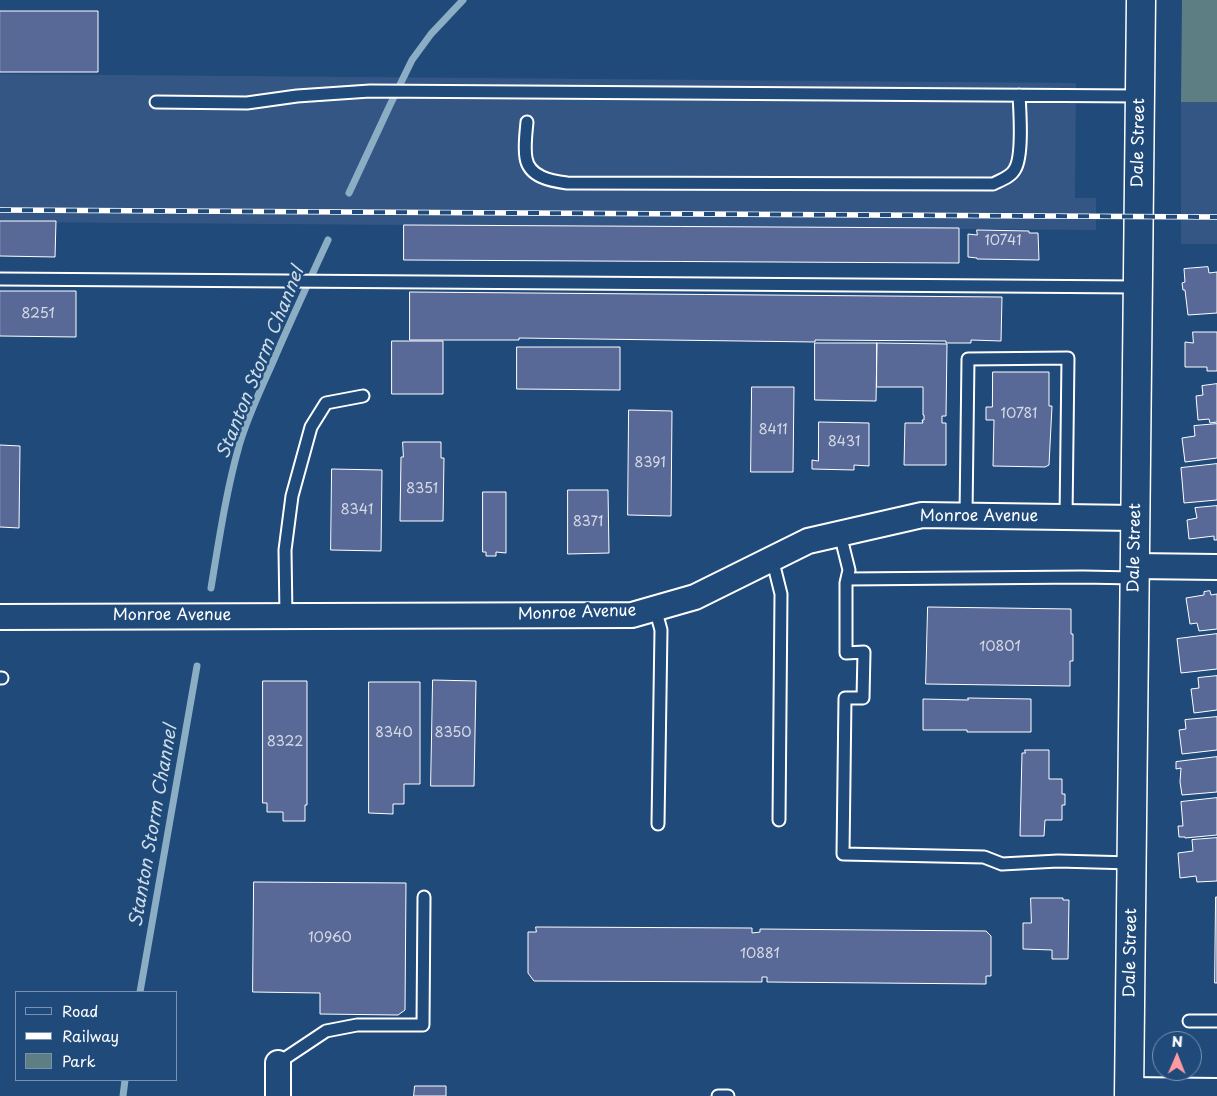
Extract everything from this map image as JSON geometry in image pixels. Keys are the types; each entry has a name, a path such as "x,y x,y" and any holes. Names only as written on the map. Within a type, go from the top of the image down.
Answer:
{"street":[{"name":"Dale Street","path":"1129,1093 1141,0"},
{"name":"Monroe Avenue","path":"0,616 632,614 695,597 808,541 922,515 1135,518"},
{"path":"1135,572 1217,566"},
{"path":"278,1063 278,1096"},
{"path":"1129,1093 1204,1093"}],"lane":[{"path":"156,102 247,103 297,96 370,91 1140,96"},
{"path":"527,122 526,159 533,172 549,180 567,183 993,184 1008,177 1015,169 1020,155 1019,95"},
{"path":"0,279 1138,287"},
{"path":"966,515 968,359 1068,358 1066,517"},
{"path":"286,616 285,550 292,496 311,427 326,403 363,396"},
{"path":"840,534 849,570 846,583 846,653 864,652 863,698 845,698 843,854 984,857 1002,864 1058,862 1132,863"},
{"path":"772,558 781,594 779,820"},
{"path":"847,579 1082,577 1135,572"},
{"path":"655,608 661,630 658,824"},
{"path":"278,1063 326,1031 356,1025 423,1025 424,897"},
{"path":"1189,1021 1217,1021"},
{"path":"718,1096 728,1096"}],"shaded area":[{"path":"0,74 1076,83 1075,198 1096,198 1096,230 0,222"},
{"path":"1181,102 1217,102 1217,244 1181,244"}],"green space":[{"path":"1182,0 1217,0 1217,102 1181,102"}],"building":[{"path":"0,11 98,11 98,72 0,72"},
{"path":"0,221 56,221 55,257 0,256"},
{"path":"404,225 959,228 959,263 404,260"},
{"path":"977,230 1029,231 1029,233 1038,233 1039,260 977,259 968,257 968,234 977,235"},
{"path":"1208,267 1209,273 1217,272 1217,313 1188,315 1185,290 1183,290 1182,283 1185,282 1184,269"},
{"path":"0,291 76,291 76,337 0,336"},
{"path":"410,292 1002,297 1001,341 971,340 971,343 946,343 946,341 815,340 815,342 519,338 519,340 410,340"},
{"path":"1193,332 1217,332 1217,371 1207,371 1207,367 1185,367 1185,342 1193,343"},
{"path":"392,341 443,341 443,394 392,394"},
{"path":"815,343 877,343 876,401 815,400"},
{"path":"877,343 947,344 946,416 942,416 942,423 946,423 946,465 904,465 905,423 923,423 923,387 877,387"},
{"path":"517,347 620,347 620,390 517,389"},
{"path":"993,372 1049,372 1049,406 1052,406 1049,465 1045,467 993,466 994,420 986,420 986,407 992,407"},
{"path":"1217,384 1217,422 1210,423 1209,419 1198,420 1196,396 1203,395 1202,386"},
{"path":"752,387 794,387 793,472 751,472"},
{"path":"629,410 672,411 671,516 628,515"},
{"path":"819,422 869,423 869,466 854,465 854,470 812,469 812,460 818,461"},
{"path":"1217,424 1217,458 1185,462 1182,438 1195,436 1194,426"},
{"path":"403,442 441,442 441,458 444,458 443,521 400,521"},
{"path":"0,445 20,446 19,528 0,527"},
{"path":"1217,464 1217,500 1184,503 1181,468"},
{"path":"332,469 382,470 381,551 331,550"},
{"path":"568,490 608,490 609,553 568,554"},
{"path":"483,492 506,492 506,553 496,552 496,556 486,556 486,552 483,552"},
{"path":"1217,506 1217,540 1214,540 1214,536 1189,539 1187,520 1197,518 1195,508"},
{"path":"1210,591 1211,595 1217,594 1217,629 1199,631 1197,623 1190,624 1186,598 1204,595 1204,592"},
{"path":"928,607 1071,609 1073,661 1070,661 1070,686 926,684"},
{"path":"1217,634 1217,669 1181,673 1177,639"},
{"path":"1217,676 1217,710 1194,713 1191,689 1199,688 1198,678"},
{"path":"433,680 476,681 474,786 431,786"},
{"path":"263,681 307,681 307,805 305,805 305,821 283,821 283,812 267,812 267,803 263,803"},
{"path":"369,682 420,682 420,784 404,784 404,804 393,804 393,814 369,813"},
{"path":"968,698 1031,699 1031,732 923,730 923,699 968,700"},
{"path":"1217,717 1217,750 1182,754 1179,730 1186,729 1185,720"},
{"path":"1025,750 1049,750 1049,779 1062,779 1062,794 1065,794 1065,805 1062,805 1062,820 1045,820 1044,836 1020,836 1022,753 1025,753"},
{"path":"1217,757 1217,792 1182,795 1180,782 1181,768 1176,769 1176,762"},
{"path":"1217,798 1217,835 1179,837 1178,826 1183,826 1181,802"},
{"path":"1217,838 1217,881 1197,882 1196,876 1180,878 1178,853 1193,851 1192,840"},
{"path":"254,882 406,883 405,1010 398,1015 320,1014 320,993 253,992"},
{"path":"1216,897 1217,983 1215,983"},
{"path":"1031,898 1063,898 1063,900 1069,900 1068,959 1052,959 1052,950 1023,949 1023,923 1031,923"},
{"path":"536,927 752,928 752,933 760,932 760,929 986,931 991,936 991,976 986,976 986,984 767,982 767,977 762,977 762,982 534,981 528,973 528,932 536,932"},
{"path":"415,1086 446,1086 446,1096 414,1096"}],"waterway":[{"name":"Stanton Storm Channel","path":"349,193 412,60 431,34 463,0"},
{"name":"Stanton Storm Channel","path":"211,588 234,463 242,436 258,394 328,240"},
{"name":"Stanton Storm Channel","path":"140,991 197,666"},
{"name":"Stanton Storm Channel","path":"123,1096 125,1081"}],"railway":[{"path":"0,210 1217,217"}]}
